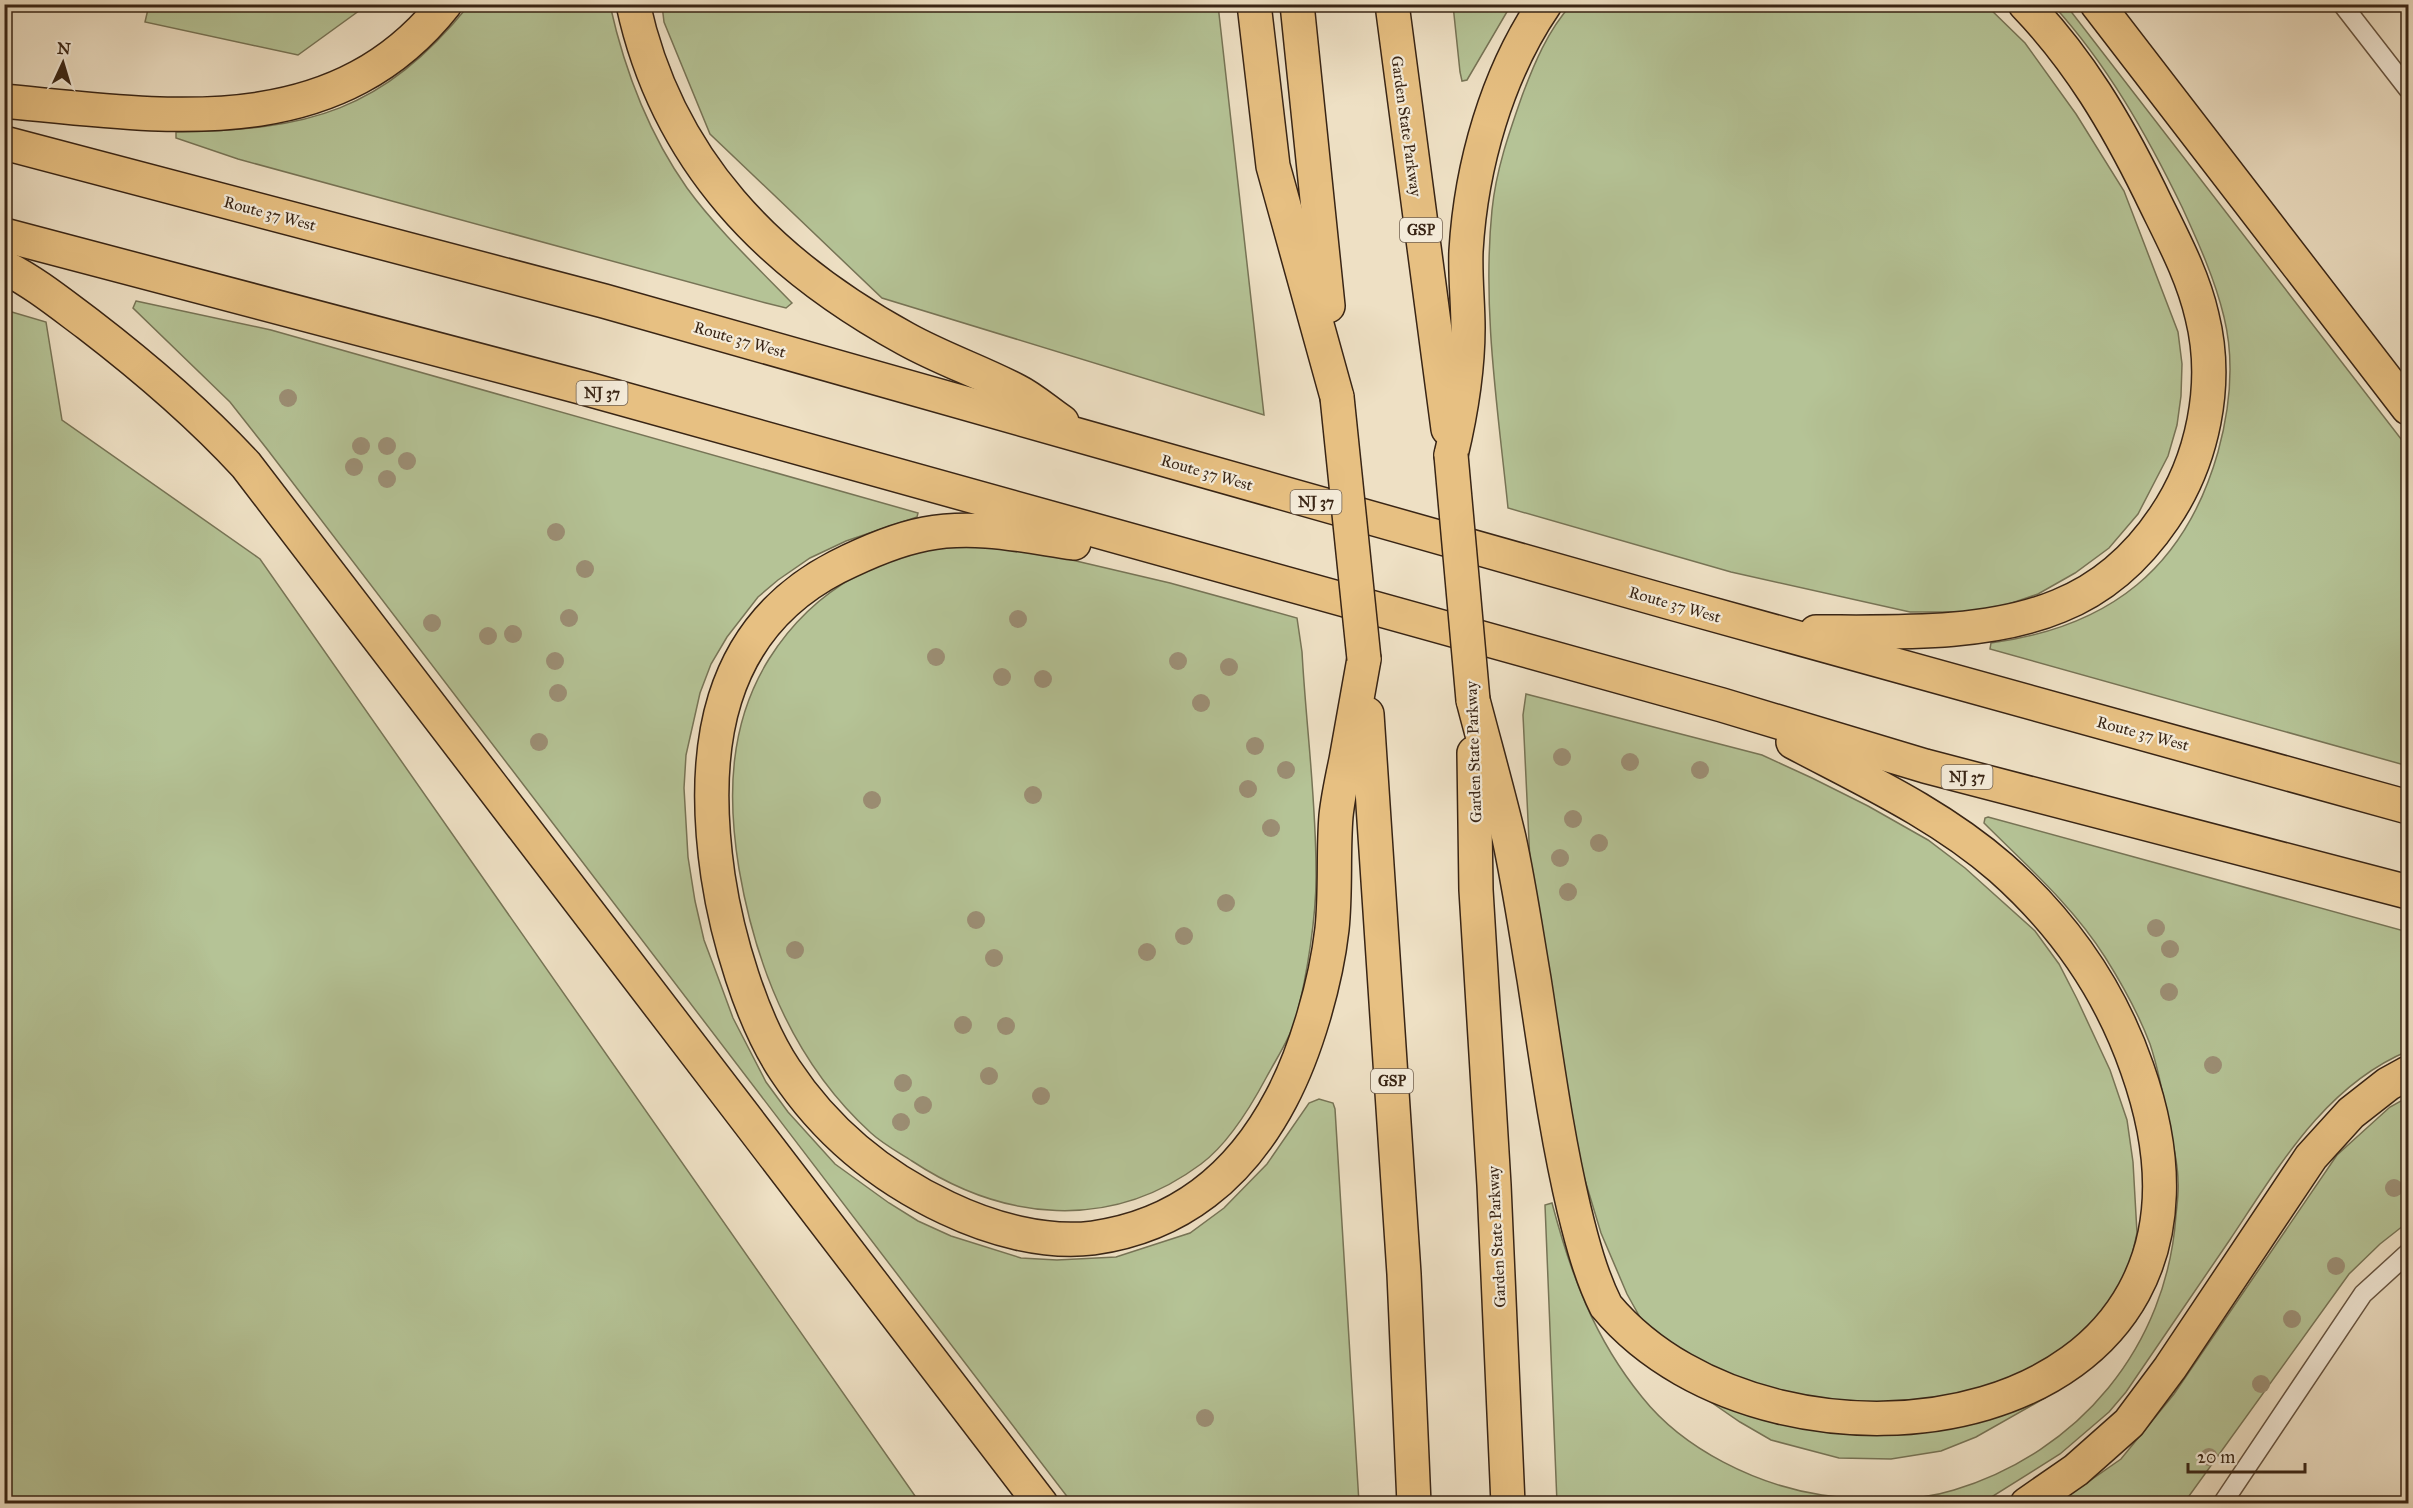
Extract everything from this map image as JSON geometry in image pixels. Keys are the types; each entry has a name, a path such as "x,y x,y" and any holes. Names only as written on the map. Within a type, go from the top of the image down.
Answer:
{"highway":[{"path":"4,102 161,115 222,113 280,106 320,96 379,65 414,39 445,4"},
{"path":"633,4 648,61 680,129 703,166 751,227 781,254 858,311 940,357 1019,392 1080,436"},
{"path":"1254,4 1272,166 1337,397"},
{"name":"GSP","path":"1297,4 1364,659 1404,1274 1414,1503"},
{"name":"Garden State Parkway","path":"1392,4 1451,455 1473,700 1476,890 1494,1185 1508,1503"},
{"path":"1451,455 1463,406 1466,375 1466,251 1474,185 1505,80 1522,42 1545,4"},
{"path":"1773,631 1955,628 2006,622 2057,607 2104,583 2145,546 2170,509 2194,460 2205,416 2209,365 2202,316 2190,277 2128,147 2096,92 2057,40 2025,4"},
{"path":"2097,4 2409,408"},
{"name":"Route 37 West","path":"4,143 604,301 1773,631 2409,807"},
{"name":"NJ 37","path":"4,235 584,388 1722,705 1925,766 2409,892"},
{"path":"4,267 57,301 149,372 218,434 246,465 1041,1503"},
{"path":"1197,559 1004,532 947,531 924,534 877,549 809,582 767,621 753,640 727,690 712,754 711,791 723,908 742,975 770,1044 784,1069 827,1125 876,1167 913,1192 983,1223 1045,1237 1078,1240 1138,1229 1162,1218 1200,1197 1237,1164 1264,1128 1294,1072 1305,1043 1320,988 1332,932 1336,814 1364,659"},
{"path":"1473,700 1508,837 1525,926 1553,1107 1581,1237 1606,1307 1640,1361 1666,1393"},
{"path":"1722,705 1936,819 2005,872 2060,929 2096,978 2125,1032 2151,1114 2158,1169 2158,1225 2155,1249 2138,1305 2112,1354 2082,1390"},
{"path":"2027,1503 2076,1470 2128,1424 2170,1368 2311,1157 2351,1113 2388,1084 2409,1073"}],"lane":[{"path":"2342,4 2409,89"},
{"path":"2222,1503 2363,1294 2409,1253"}],"green space":[{"path":"149,4 367,5 298,55 145,22"},
{"path":"469,5 610,5 630,76 650,123 673,167 711,218 792,303 786,308 766,303 238,159 176,138 176,132 266,126 304,119 340,108 373,92 405,70 437,41"},
{"path":"662,5 1218,5 1264,415 882,298 710,134 664,22"},
{"path":"1453,5 1511,5 1467,80 1462,81 1460,72"},
{"path":"1571,5 1986,5 2025,43 2076,114 2124,191 2178,332 2182,364 2181,396 2177,425 2168,456 2138,514 2109,548 2075,573 2038,594 2003,606 1965,612 1910,612 1731,572 1508,508 1490,322 1489,247 1492,210 1504,152 1527,84 1549,36"},
{"path":"2053,5 2066,5 2408,448 2408,766 1990,649 1991,643 2034,635 2072,623 2106,606 2137,585 2163,559 2185,529 2204,493 2226,419 2230,385 2229,351 2224,317 2211,275 2182,207 2125,101 2091,51"},
{"path":"136,301 271,330 918,513 917,517 846,541 810,558 778,580 758,597 727,637 711,664 700,693 686,755 684,788 688,857 704,940 733,1018 766,1082 788,1112 835,1164 918,1221 951,1236 1021,1258 1057,1260 1116,1257 1190,1233 1224,1208 1267,1164 1309,1103 1319,1099 1333,1103 1359,1503 1072,1503 267,449 230,402 133,308"},
{"path":"5,310 46,322 62,420 260,559 920,1503 5,1503"},
{"path":"971,544 1042,553 1170,583 1297,618 1313,788 1316,887 1313,925 1296,1018 1282,1049 1246,1113 1211,1156 1166,1186 1130,1201 1094,1209 1056,1210 1019,1206 983,1196 947,1181 891,1148 871,1133 844,1106 821,1077 800,1045 783,1012 756,942 739,869 735,842 733,787 734,761 739,734 756,683 787,633 808,611 855,576 910,554"},
{"path":"1526,694 1762,755 1812,778 1928,840 1965,868 2035,931 2059,964 2077,999 2110,1070 2127,1120 2133,1162 2137,1233 2128,1273 2069,1371 2045,1398 1976,1437 1941,1451 1891,1459 1839,1458 1771,1440 1740,1422 1705,1398 1679,1373 1651,1337 1627,1294 1601,1233 1575,1147 1531,883 1523,715"},
{"path":"1985,818 2408,932 2408,1051 2378,1066 2351,1085 2305,1132 2266,1185 2126,1392 2109,1412 2060,1454 1982,1503 1557,1503 1545,1205 1552,1203 1567,1255 1597,1329 1625,1375 1642,1397 1659,1416 1700,1449 1748,1474 1797,1490 1855,1499 1906,1499 1954,1490 1999,1473 2040,1450 2077,1421 2108,1388 2135,1350 2155,1308 2169,1263 2178,1198 2176,1160 2156,1064 2150,1044 2124,989 2092,938 2048,887 1984,823"},
{"path":"2408,1097 2408,1222 2380,1244 2349,1274 2184,1503 2058,1503 2121,1459 2174,1394 2337,1155 2390,1107"}]}
